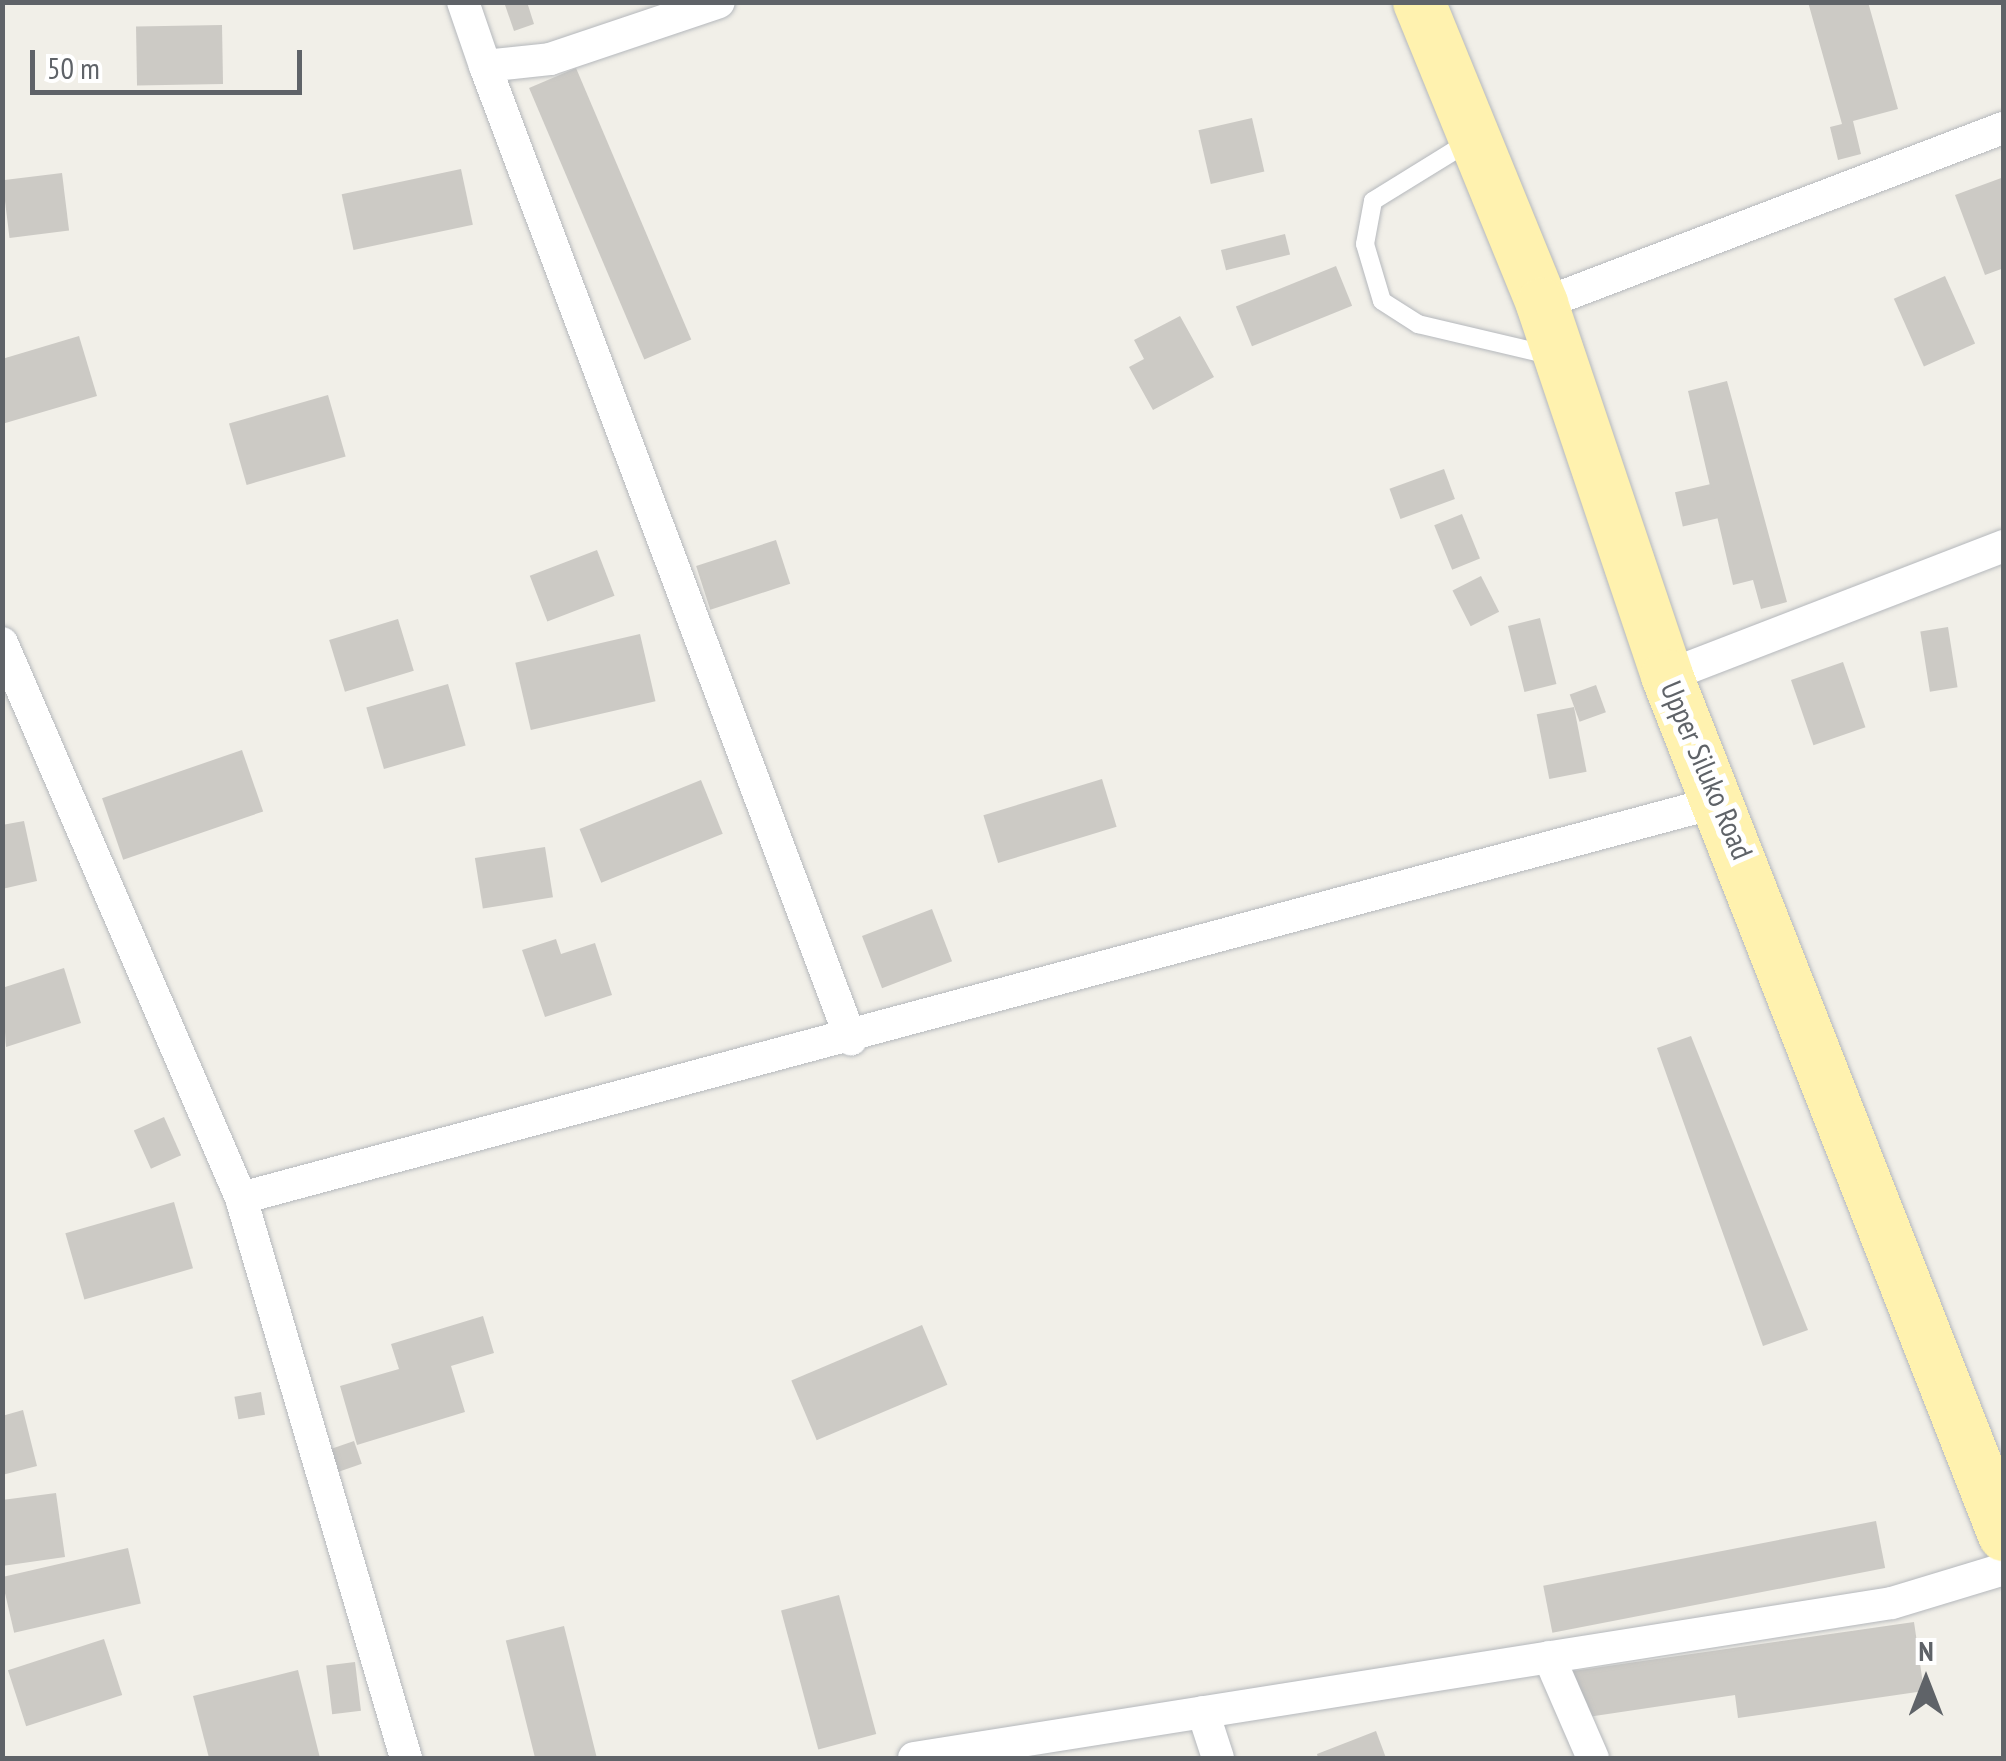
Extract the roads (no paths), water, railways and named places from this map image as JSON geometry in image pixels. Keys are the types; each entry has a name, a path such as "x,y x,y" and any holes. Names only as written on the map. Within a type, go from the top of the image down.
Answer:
{"main road":[{"name":"Upper Siluko Road","path":"1418,2 1542,304 1667,676 1722,801 2004,1535"}],"street":[{"path":"463,2 851,1039"},
{"path":"485,66 550,59 719,2"},
{"path":"1542,304 2004,128"},
{"path":"1667,676 2004,546"},
{"path":"2,643 241,1198 406,1758"},
{"path":"241,1198 851,1039 1722,801"},
{"path":"914,1758 1892,1602 2004,1569"},
{"path":"1549,1657 1593,1758"},
{"path":"1203,1712 1218,1758"}],"lane":[{"path":"1474,139 1373,201 1365,244 1382,301 1418,324 1560,358"}]}
